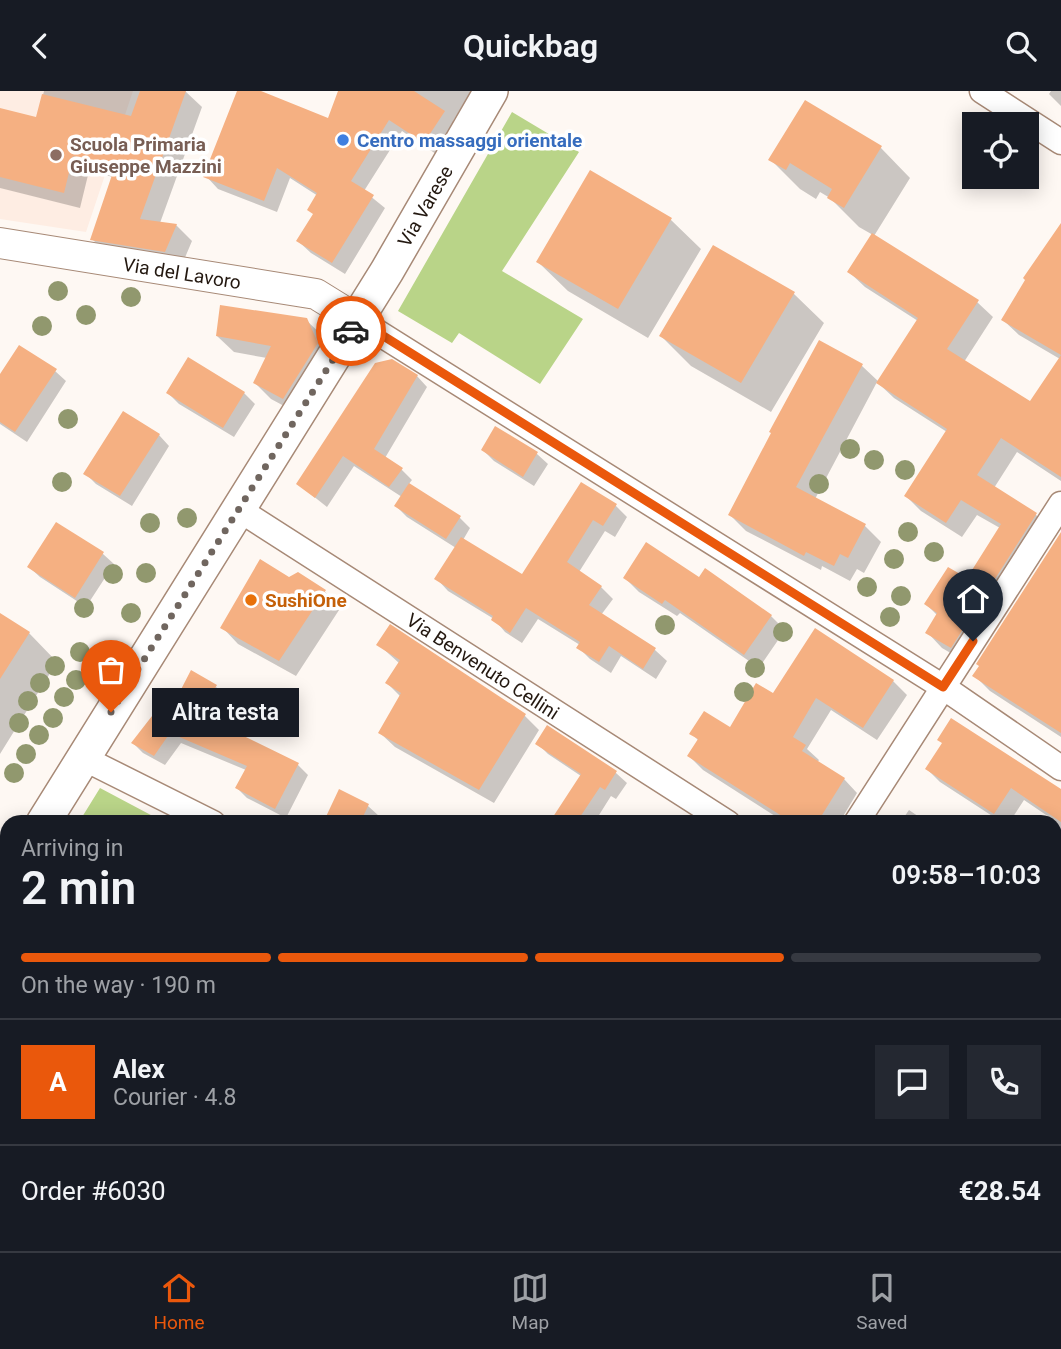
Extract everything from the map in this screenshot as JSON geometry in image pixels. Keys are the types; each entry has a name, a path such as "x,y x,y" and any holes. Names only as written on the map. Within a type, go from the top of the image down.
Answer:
{"main road":[{"name":"Via Varese","path":"48,815 358,320 492,91"}],"street":[{"path":"982,91 1061,142"},
{"name":"Via del Lavoro","path":"0,243 316,294 358,320"},
{"path":"358,320 943,687 1061,768"},
{"path":"861,815 1061,504"},
{"name":"Via Benvenuto Cellini","path":"238,509 715,815"},
{"path":"83,758 198,815"}],"shaded area":[{"name":"Scuola Primaria Giuseppe Mazzini","path":"0,91 133,91 86,232 0,219"}],"green space":[{"path":"512,112 579,152 502,271 583,319 540,384 459,333 452,343 398,311"},
{"path":"100,788 151,815 83,815"}],"building":[{"path":"140,91 186,91 140,219 177,224 165,252 90,240 115,166 73,156 64,193 0,177 0,108 36,117 42,94 131,116"},
{"path":"237,91 261,91 328,118 338,91 414,91 445,111 424,143 389,120 351,181 374,195 332,263 296,241 313,214 307,210 317,193 277,168 264,201 203,177"},
{"path":"805,100 882,146 844,208 827,198 832,189 790,163 786,170 768,160"},
{"path":"590,170 672,218 618,309 536,262"},
{"path":"1061,223 1061,355 1001,320 1025,280 1023,278"},
{"path":"872,233 979,300 947,349 1030,401 1061,355 1061,477 1001,438 977,475 1037,513 951,648 925,633 937,613 924,604 948,567 967,578 1001,524 961,500 946,523 904,496 947,429 876,383 918,318 847,272"},
{"path":"713,245 795,292 741,383 659,336"},
{"path":"220,305 307,318 318,343 283,399 253,383 271,346 216,336"},
{"path":"819,340 863,364 796,487 866,524 848,558 840,554 834,566 806,552 804,556 728,515"},
{"path":"19,345 57,369 15,432 0,422 0,374"},
{"path":"188,357 245,392 223,428 166,393"},
{"path":"392,359 418,375 374,449 403,468 389,487 343,456 315,498 296,484 375,363"},
{"path":"123,411 160,434 120,496 83,474"},
{"path":"495,426 538,452 523,477 481,450"},
{"path":"581,482 617,504 603,526 593,520 567,562 602,586 589,605 656,648 643,669 609,646 599,662 576,648 580,642 526,608 510,633 491,620 493,616 434,579 461,537 522,574"},
{"path":"409,483 461,516 446,539 394,506"},
{"path":"56,522 104,552 75,598 27,567"},
{"path":"1061,532 1061,733 972,676 979,666 976,664"},
{"path":"646,542 699,577 705,568 772,615 744,655 665,600 662,604 623,578"},
{"path":"260,559 289,577 298,572 326,590 279,661 220,628"},
{"path":"0,613 30,632 0,679"},
{"path":"390,624 526,714 479,790 378,733 401,693 385,683 400,660 376,645"},
{"path":"815,628 894,680 863,728 816,698 793,737 806,745 802,751 845,778 822,815 780,815 687,756 698,739 689,734 704,711 730,727 756,683 773,693"},
{"path":"191,670 217,685 199,714 299,763 275,809 235,788 247,766 170,733 154,756 131,743 166,698 174,703"},
{"path":"951,718 1061,789 1061,815 1051,815 1011,788 994,814 925,769 942,743 937,740"},
{"path":"547,725 617,771 605,790 600,787 581,815 554,815 581,774 535,744"},
{"path":"339,789 369,804 364,815 327,815"}],"way so far":[{"path":"111,712 351,331"}],"place":[{"name":"Centro massaggi orientale","path":"343,140"},
{"name":"Scuola Primaria Giuseppe Mazzini","path":"56,155"},
{"name":"SushiOne","path":"251,600"},
{"name":"Altra testa","path":"111,712"}],"route":[{"path":"351,331 358,320 943,687 973,641"}]}
